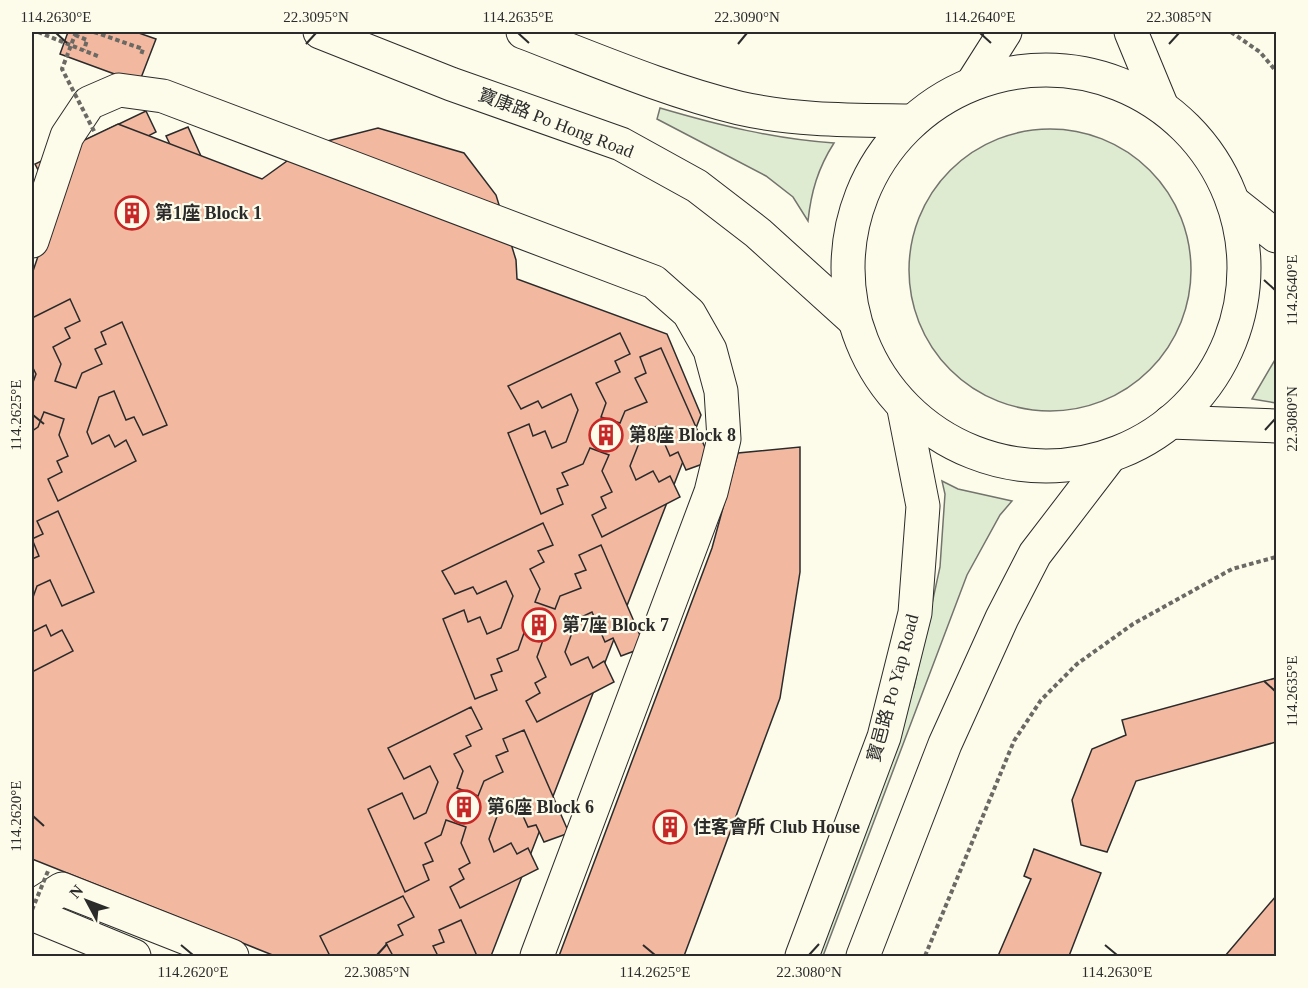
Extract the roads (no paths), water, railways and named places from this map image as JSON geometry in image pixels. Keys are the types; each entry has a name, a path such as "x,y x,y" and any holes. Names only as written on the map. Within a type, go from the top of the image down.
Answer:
{"main road":[{"name":"寶康路 Po Hong Road","path":"320,32 451,84 621,144 697,186 758,233 853,319"},
{"path":"523,32 647,81 740,108 814,119 913,121"},
{"path":"972,84 1005,32"},
{"name":"寶邑路 Po Yap Road","path":"1131,32 1162,107"},
{"name":"寶邑路 Po Yap Road","path":"1020,71 1070,71 1119,83 1162,107 1192,134 1216,166 1233,202 1244,261 1237,317 1227,348 1212,377 1170,422 1134,446 1110,456 1042,467 1004,463 967,451 934,433 904,409 882,382 865,352 853,319 847,266 855,212 878,163 913,121 941,100 972,84 1020,71"},
{"path":"32,241 67,136 89,103 119,90 163,96 654,282 689,313 710,350 721,391 724,439 711,492 537,957"},
{"path":"1233,202 1276,236"},
{"name":"寶邑路 Po Yap Road","path":"802,957 884,737 915,613 923,506 904,409"},
{"path":"1170,422 1276,426"},
{"name":"寶邑路 Po Yap Road","path":"863,957 945,744 1002,618 1035,554 1110,456"},
{"path":"134,957 32,911 62,889 231,957"}],"place":[{"name":"第1座 Block 1","path":"132,213"},
{"name":"第8座 Block 8","path":"606,435"},
{"name":"第7座 Block 7","path":"539,625"},
{"name":"第6座 Block 6","path":"464,807"},
{"name":"住客會所 Club House","path":"670,827"}]}
